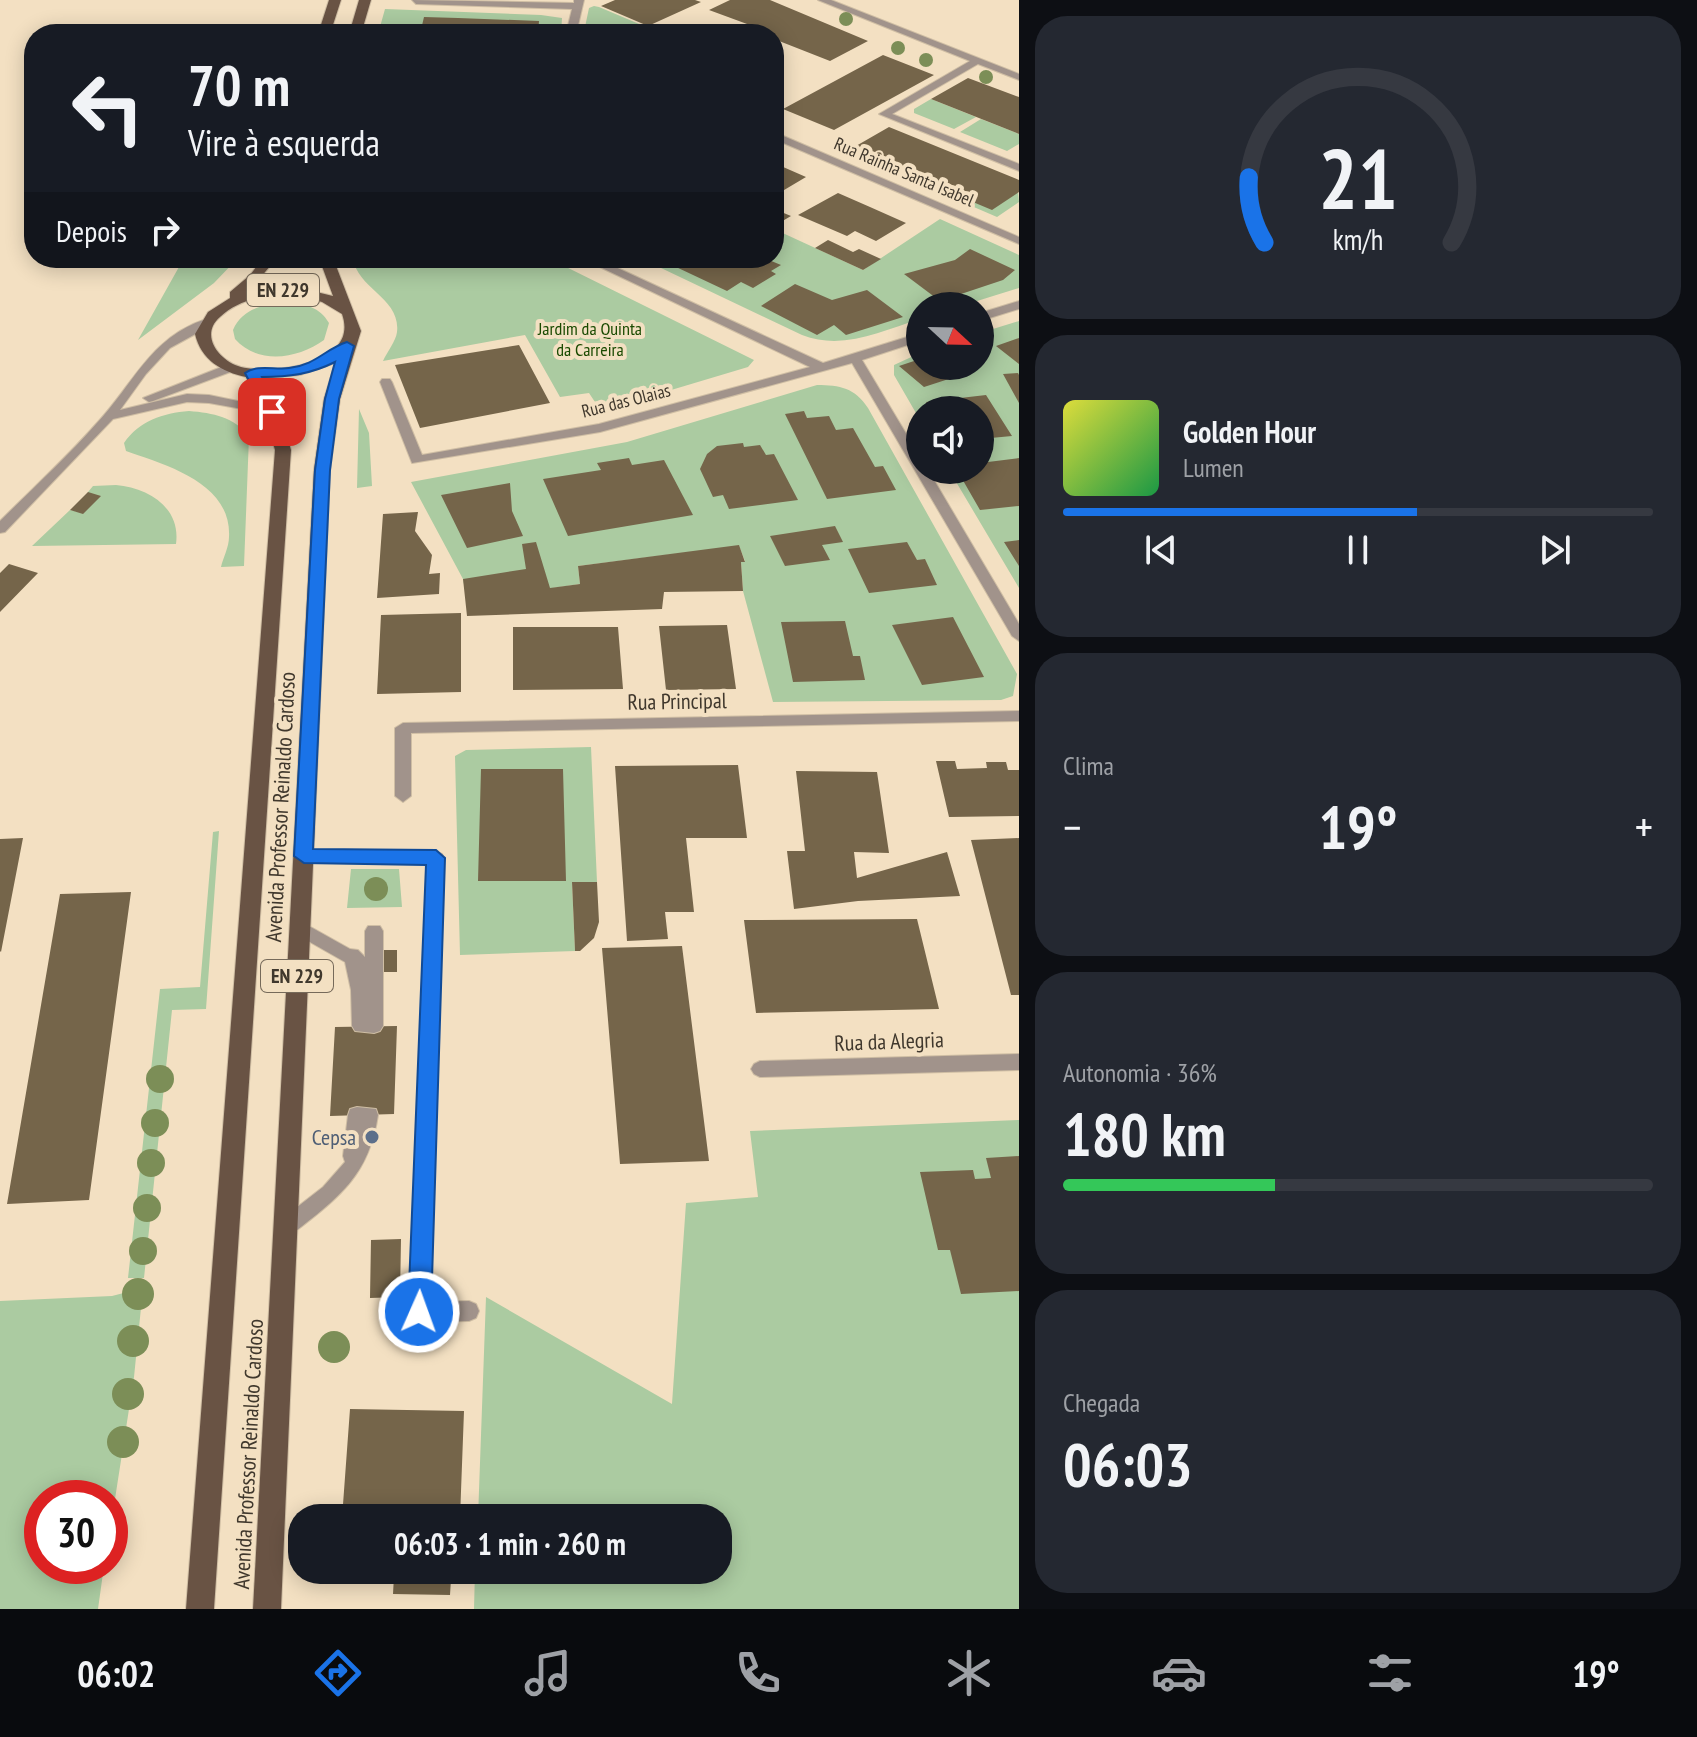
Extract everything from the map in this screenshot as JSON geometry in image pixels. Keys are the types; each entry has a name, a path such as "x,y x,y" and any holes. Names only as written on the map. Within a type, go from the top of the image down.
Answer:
{"main road":[{"path":"327,24 335,0"},
{"path":"358,24 365,0"},
{"name":"EN 229","path":"206,323 262,268"},
{"name":"EN 229","path":"327,268 327,275 353,322 353,334 347,346"},
{"name":"EN 229","path":"218,309 254,293 298,290 326,298 347,311"},
{"path":"206,323 202,336 207,350 229,368 252,373 288,373 313,367 347,346"},
{"name":"Avenida Professor Reinaldo Cardoso","path":"267,1609 322,470 332,399 347,346"},
{"name":"Avenida Professor Reinaldo Cardoso","path":"200,1609 283,450 272,412 252,373"}],"street":[{"path":"823,0 1019,77"},
{"path":"416,1 578,3 573,24"},
{"path":"977,61 884,114 1019,168"},
{"name":"Rua Rainha Santa Isabel","path":"784,139 1019,241"},
{"path":"608,268 821,367"},
{"path":"994,313 1019,305"},
{"path":"0,529 70,462 112,416 142,371 166,345 206,323"},
{"name":"Rua das Olaias","path":"386,382 417,460 600,428 906,342"},
{"path":"855,358 906,444"},
{"path":"112,416 184,383 229,368"},
{"path":"112,416 187,398 209,399 272,412"},
{"path":"930,484 1019,636"},
{"name":"Rua Principal","path":"403,796 403,728 1019,716"},
{"path":"304,856 436,858 419,1312 469,1311"},
{"path":"300,928 352,955 374,979"},
{"path":"352,955 368,1026 374,979 374,931"},
{"name":"Rua da Alegria","path":"760,1069 1019,1062"},
{"path":"285,1228 345,1181 360,1158 363,1115"}],"green space":[{"path":"599,7 639,24 586,24 589,8"},
{"path":"385,9 562,18 562,24 381,24"},
{"path":"931,99 976,117 954,129 914,113 914,109"},
{"path":"981,119 1019,134 1019,144 1007,151 960,132"},
{"path":"849,150 1018,192 1019,202 997,217 846,152"},
{"path":"940,219 1019,255 1019,288 994,296 994,292 906,292 906,324 862,338 832,341 802,335 661,268 784,268 784,234 863,270"},
{"path":"178,268 228,268 214,283 138,340"},
{"name":"Jardim da Quinta da Carreira","path":"568,268 754,360 748,367 601,411 589,393 560,397 525,335 383,361 397,332 396,320 386,302 356,269"},
{"path":"287,302 306,305 321,313 329,323 324,340 302,352 266,356 244,347 235,339 233,330 248,312"},
{"path":"1019,321 1019,588 957,484 994,484 994,396 906,396 894,375 894,365 906,359 906,380 994,380 994,329"},
{"path":"817,385 846,389 858,396 868,408 906,476 906,484 911,484 1017,674 1013,696 1001,700 773,702 743,591 741,562 745,561 739,546 578,566 580,584 467,601 463,579 411,482 627,442"},
{"path":"359,409 369,433 372,486 357,488"},
{"path":"189,411 223,417 249,437 244,566 221,567 229,541 227,518 220,503 208,490 177,470 126,451 124,443 144,424 161,416"},
{"path":"116,485 140,490 160,502 173,520 176,544 32,546 70,510 83,513 88,492 93,486"},
{"path":"591,747 597,882 572,882 575,951 460,955 455,756 466,750"},
{"path":"219,831 206,1009 172,1010 144,1278 128,1278 160,989 200,987 213,832"},
{"path":"351,869 399,869 402,907 347,908"},
{"path":"1019,1120 1019,1609 474,1609 475,1584 732,1584 732,1504 479,1504 486,1297 672,1404 686,1203 758,1197 750,1131"},
{"path":"143,1288 134,1377 118,1480 24,1480 24,1584 101,1584 98,1609 0,1609 0,1301 112,1296"}],"building":[{"path":"615,0 701,2 652,24 643,24 601,6"},
{"path":"730,0 770,0 868,41 830,61 784,43 784,24 747,24 709,10"},
{"path":"424,17 539,21 539,24 422,24"},
{"path":"883,55 934,75 834,130 784,108"},
{"path":"968,78 1019,97 1019,134 931,99"},
{"path":"889,127 1019,180 1019,192 992,210 849,150"},
{"path":"784,167 806,177 784,190"},
{"path":"838,193 906,223 876,241 855,231 847,236 798,215"},
{"path":"828,240 853,252 859,249 881,259 863,270 815,248"},
{"path":"970,249 1015,270 1003,280 967,292 928,292 904,274 955,260"},
{"path":"678,268 776,268 771,271 776,274 753,288 741,282 727,291"},
{"path":"795,284 832,300 867,290 903,317 846,335 834,325 817,335 761,306"},
{"path":"1019,338 1019,364 996,346"},
{"path":"519,345 550,403 420,428 395,365"},
{"path":"1003,374 1019,375 1019,403"},
{"path":"916,380 946,380 924,387"},
{"path":"994,408 1012,436 994,438"},
{"path":"804,411 807,418 829,416 836,430 853,428 875,467 883,466 896,490 827,499 785,414"},
{"path":"743,443 744,447 760,445 766,455 774,454 798,500 729,509 723,495 713,497 700,469 707,454 717,446"},
{"path":"629,458 632,465 664,460 693,515 568,536 543,479 601,470 597,463"},
{"path":"1019,458 1019,506 980,510 965,484 994,484 994,461"},
{"path":"510,483 512,511 523,536 467,548 441,495"},
{"path":"88,492 101,496 83,514 70,510"},
{"path":"418,512 415,531 432,555 429,574 440,573 439,594 377,598 383,514"},
{"path":"835,526 843,542 822,545 830,560 785,566 770,536"},
{"path":"1019,540 1019,566 1004,542"},
{"path":"536,542 550,588 580,584 578,566 739,545 745,562 741,562 743,591 664,592 662,609 467,616 463,579 526,569 522,544"},
{"path":"907,542 917,560 925,559 937,585 869,593 848,549"},
{"path":"9,564 38,573 0,612 0,573"},
{"path":"461,613 461,692 377,694 381,615"},
{"path":"953,617 984,677 922,685 892,625"},
{"path":"845,621 853,656 860,656 865,680 793,682 781,622"},
{"path":"727,625 736,689 666,690 659,626"},
{"path":"513,627 618,627 623,689 513,690"},
{"path":"936,761 955,761 957,769 987,768 986,762 1006,762 1008,770 1019,770 1019,816 949,817"},
{"path":"738,765 747,838 686,838 694,912 665,912 668,939 627,941 615,766"},
{"path":"481,769 563,769 566,881 478,881"},
{"path":"796,771 877,772 889,853 854,852 857,878 947,852 960,896 858,901 794,909 787,851 805,851"},
{"path":"23,838 1,952 0,839"},
{"path":"1019,838 1019,995 1011,995 971,840"},
{"path":"572,882 597,882 599,922 594,938 580,951 575,951"},
{"path":"131,892 89,1200 7,1204 60,894"},
{"path":"917,919 939,1009 756,1013 744,920"},
{"path":"682,946 709,1161 620,1164 602,948"},
{"path":"383,950 397,950 397,972 382,972"},
{"path":"397,1026 394,1114 330,1116 335,1027"},
{"path":"1019,1156 1019,1291 961,1294 950,1250 938,1250 920,1172 973,1170 975,1179 991,1178 986,1158"},
{"path":"401,1239 400,1297 370,1298 371,1240"},
{"path":"350,1409 464,1411 461,1504 343,1504"},
{"path":"394,1584 451,1584 450,1595 393,1594"}],"place":[{"name":"Cepsa","path":"372,1137"}],"route":[{"path":"272,412 252,373 288,373 313,367 347,346 332,399 322,470 304,856 436,858 419,1312"}]}
